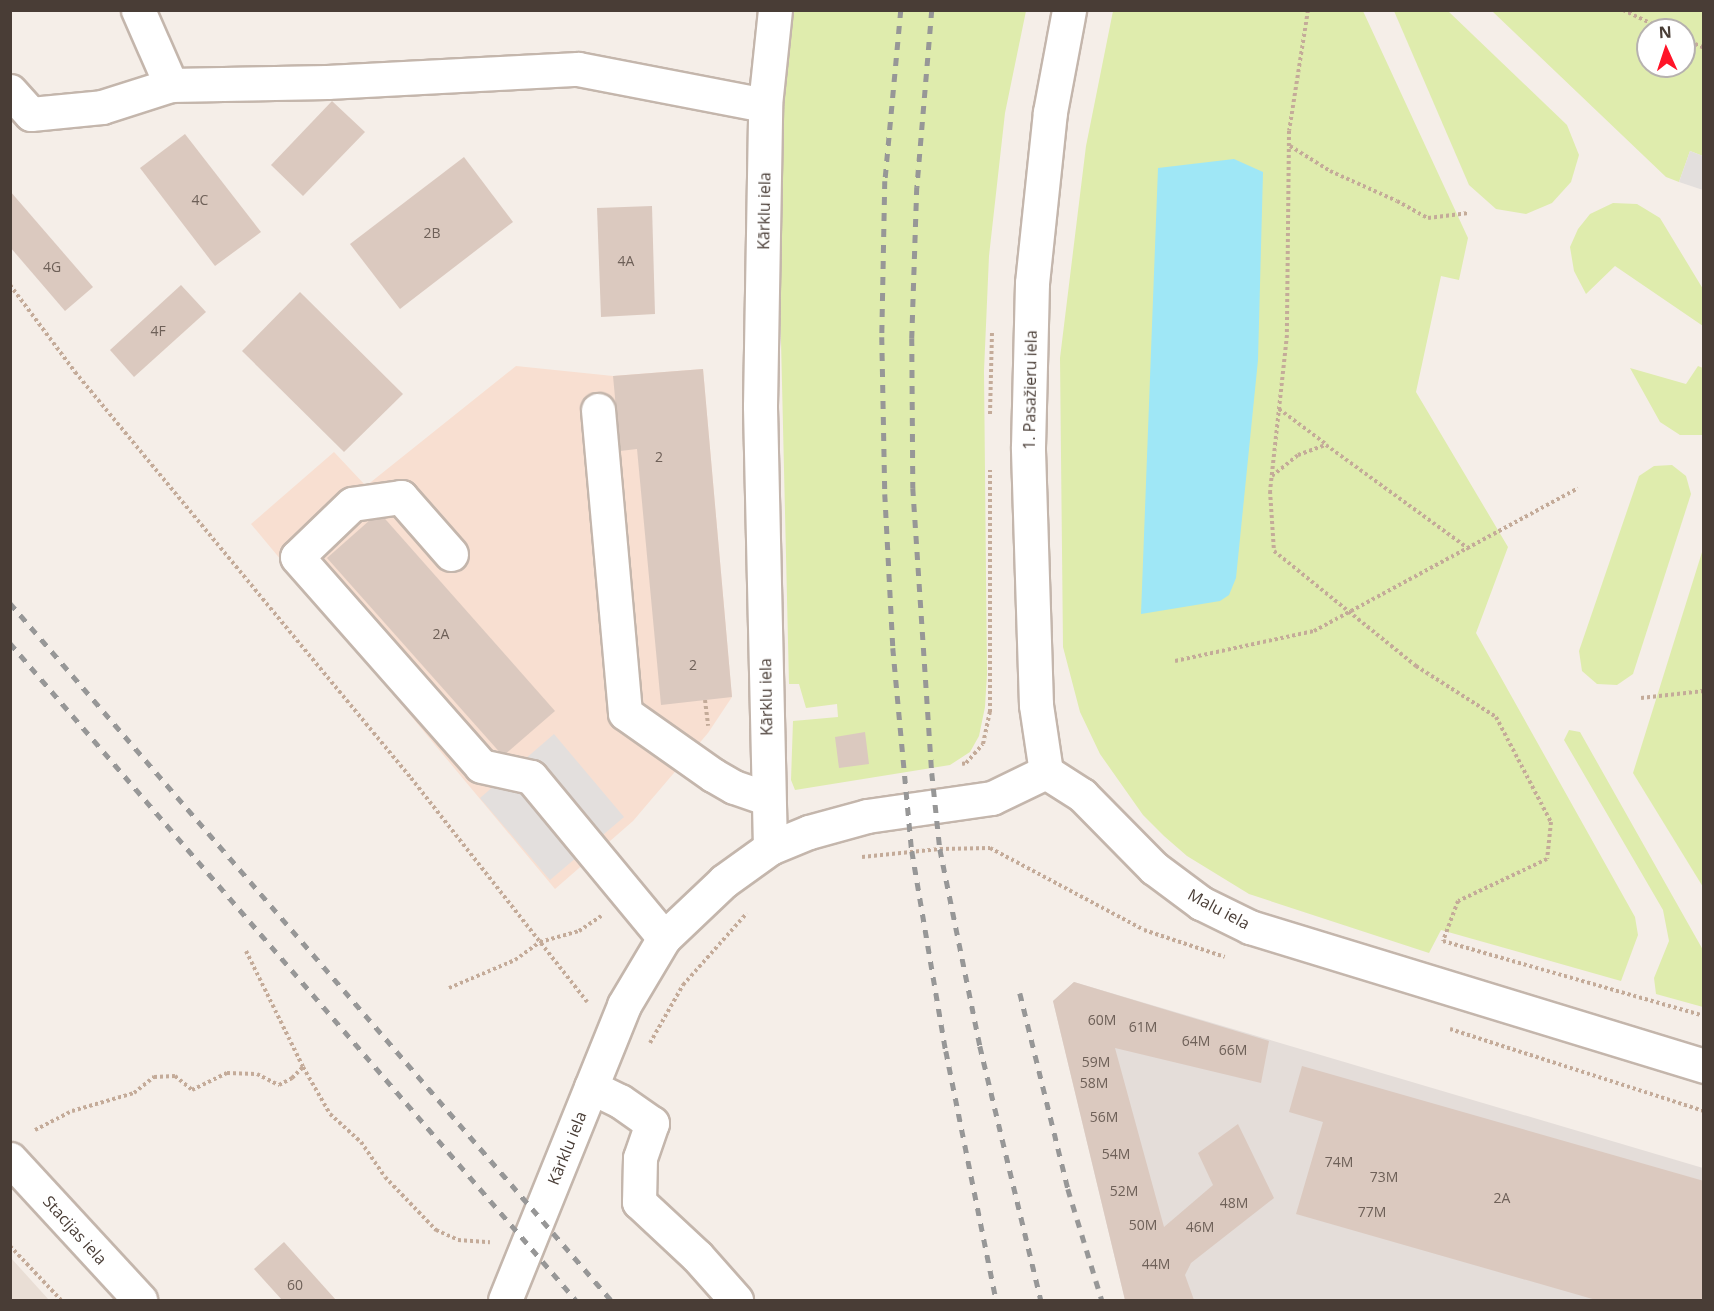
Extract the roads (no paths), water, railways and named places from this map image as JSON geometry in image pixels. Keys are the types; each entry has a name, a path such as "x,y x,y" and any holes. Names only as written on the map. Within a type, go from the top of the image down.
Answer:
{"street":[{"path":"138,10 171,84"},
{"name":"Kārklu iela","path":"505,1300 624,1005 664,938 724,880 770,848 760,406 765,105 774,10"},
{"name":"1. Pasažieru iela","path":"1046,772 1036,705 1029,459 1032,283 1050,112 1069,10"},
{"path":"10,91 31,114 102,107 171,84 327,82 578,69 765,105"},
{"path":"597,410 625,713 712,775 734,787 768,799"},
{"path":"451,554 401,496 352,504 297,557 481,766 531,777 664,938"},
{"path":"770,848 809,832 867,816 992,798 1046,772"},
{"name":"Malu iela","path":"1046,772 1082,795 1154,868 1201,903 1250,927 1704,1066"},
{"path":"591,1087 620,1101 652,1123 639,1158 639,1202 697,1256 736,1300"},
{"name":"Stacijas iela","path":"10,1159 140,1300"}],"water":[{"path":"1234,159 1263,172 1258,360 1236,578 1229,595 1220,601 1141,614 1158,168"}],"railway":[{"path":"901,10 885,181 882,337 885,494 893,648 912,851 946,1051 996,1300"},
{"path":"932,10 917,187 912,338 913,488 932,773 940,849 980,1046 1041,1300"},
{"path":"10,603 611,1300"},
{"path":"10,643 576,1300"},
{"path":"1020,993 1068,1189 1102,1300"}]}
